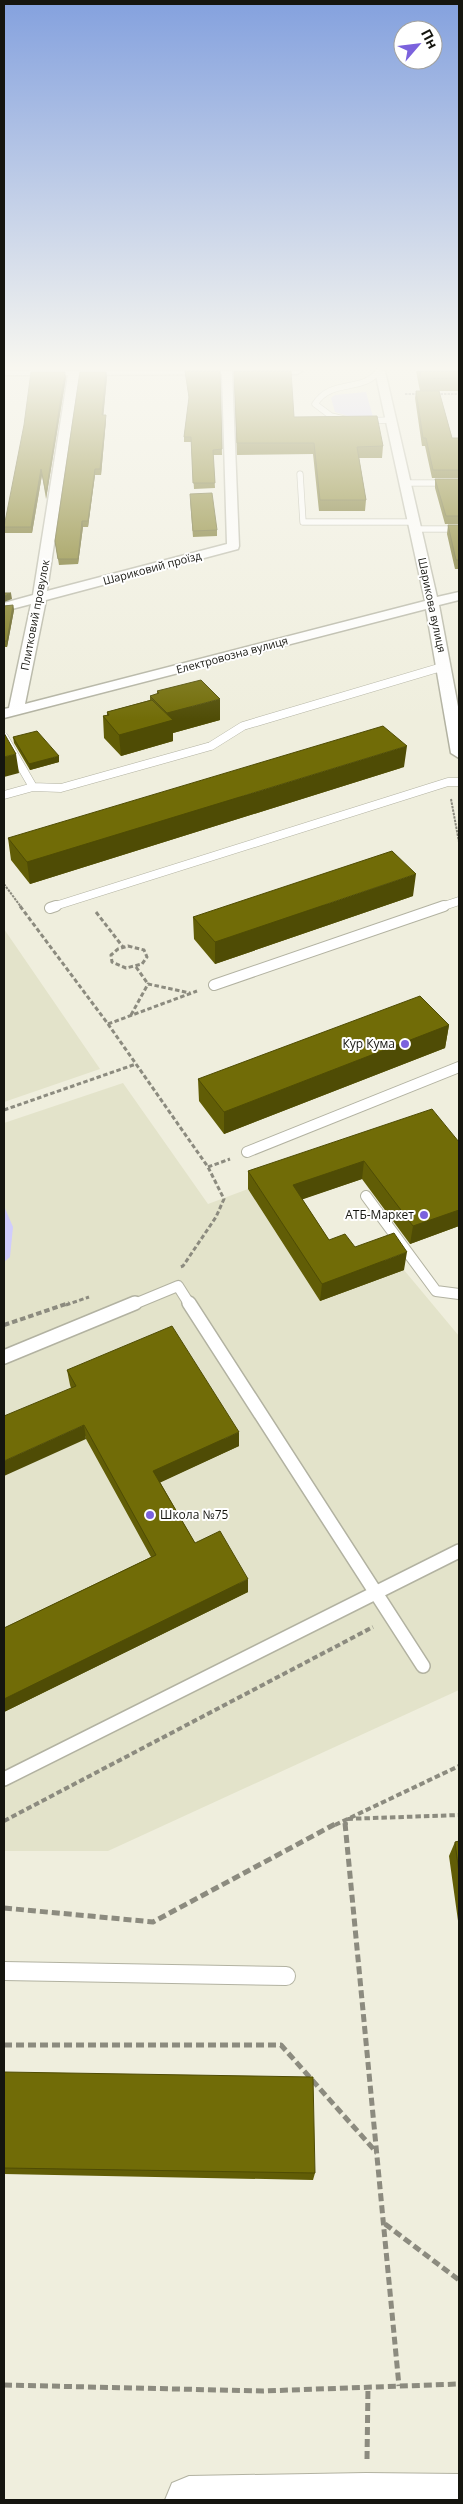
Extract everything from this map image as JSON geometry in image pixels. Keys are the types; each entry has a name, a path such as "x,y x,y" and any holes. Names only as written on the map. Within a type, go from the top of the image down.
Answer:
{"street":[{"name":"Плитковий провулок","path":"10,713 39,599 56,488"},
{"name":"Шариковий проїзд","path":"4,607 234,546 233,488"},
{"name":"Шарикова вулиця","path":"407,488 445,666 459,753"},
{"name":"Електровозна вулиця","path":"10,713 458,597"},
{"path":"188,2500 366,2497 459,2498"}],"lane":[{"path":"301,488 304,522 459,528"},
{"path":"4,795 33,787 61,788 211,746 222,741 231,731 243,726 445,666"},
{"path":"4,737 33,787"},
{"path":"50,908 448,782 459,782"},
{"path":"214,985 459,901"},
{"path":"247,1152 459,1067"},
{"path":"366,1196 436,1291 459,1294"},
{"path":"4,1357 178,1286 374,1593 423,1666"},
{"path":"4,1779 459,1551"},
{"path":"4,1971 286,1976"}],"path":[{"path":"448,782 459,842"},
{"path":"4,884 108,1024 208,1166 224,1199 216,1217 183,1266 174,1269"},
{"path":"84,897 123,947"},
{"path":"134,946 146,954 145,961 136,967 126,968 112,962 111,955 123,947 134,946"},
{"path":"136,967 148,984 191,993"},
{"path":"131,1015 148,984"},
{"path":"108,1024 214,985"},
{"path":"4,1110 136,1064"},
{"path":"4,1325 98,1294"},
{"path":"4,1821 391,1617"},
{"path":"4,1908 153,1922 345,1819 459,1766"},
{"path":"345,1819 459,1815"},
{"path":"345,1819 399,2386"},
{"path":"4,2045 282,2045 378,2154"},
{"path":"384,2224 459,2280"},
{"path":"4,2385 263,2391 459,2384"},
{"path":"366,2497 368,2387"}],"shaded area":[{"path":"4,929 100,1069 4,1102"},
{"path":"123,1083 208,1204 248,1189 320,1301 404,1270 459,1336 459,1690 108,1851 4,1851 4,1123"},
{"path":"4,1206 13,1227 10,1257 4,1262"}],"building":[{"path":"12,488 38,488 31,527 4,527"},
{"path":"63,488 92,488 88,521 82,521 78,559 58,559 55,541"},
{"path":"319,488 364,488 366,500 320,500"},
{"path":"438,488 459,488 459,516 446,516"},
{"path":"212,493 217,530 193,531 190,494"},
{"path":"448,525 459,525 459,560 456,560"},
{"path":"13,605 7,641 4,641 4,606"},
{"path":"201,680 220,699 167,713 150,696 159,693 157,691"},
{"path":"152,700 173,720 119,735 103,716 109,715 107,712"},
{"path":"383,726 407,746 27,862 8,838"},
{"path":"37,731 59,756 29,764 13,737"},
{"path":"4,733 16,754 4,757"},
{"path":"392,851 416,874 215,942 193,917"},
{"path":"420,996 449,1025 224,1112 198,1079"},
{"name":"АТБ-Маркет","path":"432,1109 459,1142 459,1210 413,1226 364,1161 293,1185 329,1240 345,1234 355,1247 394,1233 407,1252 322,1284 248,1171"},
{"name":"Школа №75","path":"172,1326 239,1432 153,1471 195,1543 220,1531 248,1579 4,1699 4,1628 156,1555 84,1425 4,1461 4,1416 76,1386 67,1370"},
{"path":"459,1841 459,1873 455,1842"},
{"path":"4,2072 313,2077 315,2173 4,2168"}],"place":[{"name":"Кур Кума","path":"405,1044"},
{"name":"АТБ-Маркет","path":"424,1215"},
{"name":"Школа №75","path":"150,1515"}]}
